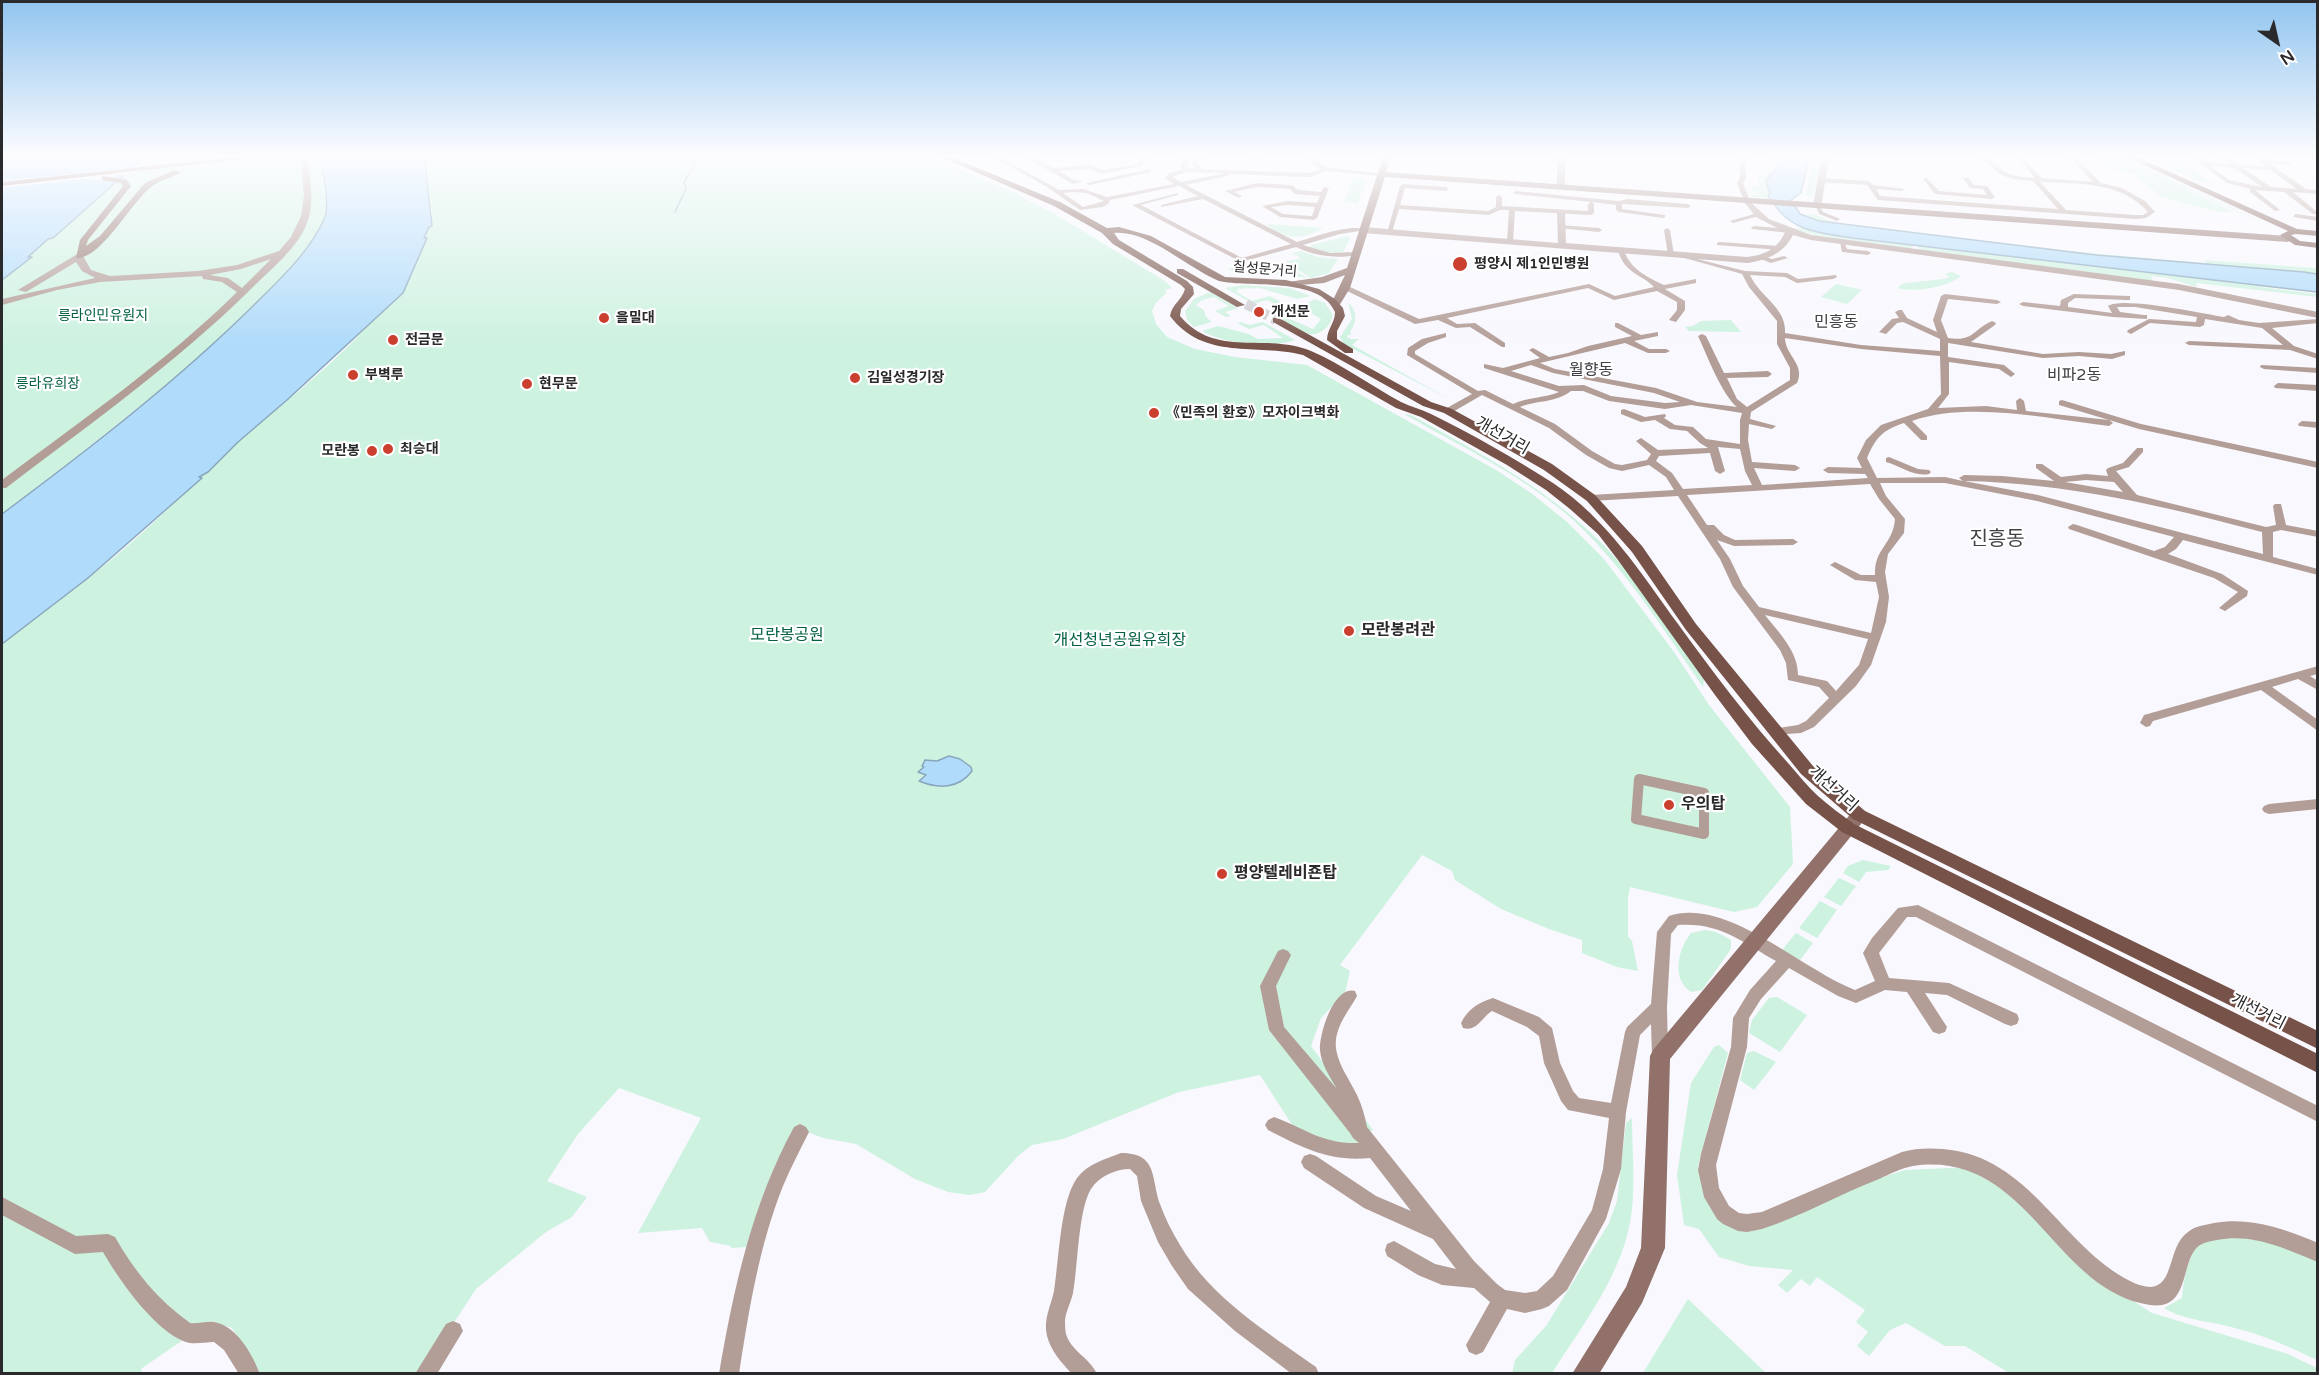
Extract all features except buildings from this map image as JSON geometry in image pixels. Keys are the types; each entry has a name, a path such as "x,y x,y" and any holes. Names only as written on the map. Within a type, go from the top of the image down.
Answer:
{"main road":[{"path":"79,256 84,240 102,218"},
{"path":"79,256 111,218"},
{"path":"79,256 103,238 119,218"},
{"name":"칠성문거리","path":"1082,218 1243,304 1100,218"},
{"path":"1336,304 1345,288 1367,218"},
{"path":"1981,218 2288,239 2318,246"},
{"path":"2266,218 2295,231 2318,234"},
{"path":"1105,231 1117,228"},
{"name":"칠성문거리","path":"1117,228 1141,235 1225,280 1291,284 1318,293 1336,304"},
{"name":"칠성문거리","path":"1105,231 1116,243 1184,283 1190,289 1189,294 1176,308 1175,316 1189,331 1207,339 1228,344 1293,348 1307,353"},
{"path":"2288,239 2285,233 2295,231"},
{"path":"1291,284 1324,280 1349,270"},
{"name":"개선거리","path":"1336,304 1341,316 1331,335 1337,343 1435,399 1446,410"},
{"name":"개선거리","path":"1425,415 1417,406 1273,321 1427,404 1446,410 1548,467 1591,498 1637,549 1691,627 1807,770 1853,822 2318,1041"},
{"name":"개선거리","path":"1307,353 1401,406 1425,415 1550,487 1602,531 1720,692 1758,740 1812,800 2318,1064"},
{"path":"1584,1374 1634,1295 1653,1248 1660,1056 1853,822"}],"street":[{"path":"2,485 162,365 286,249 296,237 305,218"},
{"path":"1161,218 1241,260 1340,232 1363,230 1621,250 1638,249 1671,255 1737,259 1763,258 1771,261 1784,258"},
{"path":"1248,218 1316,253 1355,254"},
{"path":"1389,232 1395,218"},
{"path":"1510,242 1511,218"},
{"path":"1561,218 1562,245"},
{"path":"1733,221 1744,218"},
{"path":"1764,218 1790,231"},
{"path":"2120,218 2131,229"},
{"path":"1560,226 1599,230"},
{"path":"1754,228 1790,231 1842,243 2179,287 2316,318"},
{"path":"1667,230 1671,255"},
{"path":"1763,258 1780,248 1790,231"},
{"path":"1842,243 1844,251 1868,253"},
{"path":"1719,244 1780,248"},
{"path":"2,302 61,287 113,278 197,275 248,264 286,249"},
{"path":"1621,250 1622,260 1629,267 1680,301 1681,310 1673,320"},
{"path":"1682,255 1745,273 1787,274 1797,281 1833,278"},
{"path":"2,302 79,256 80,266 84,270 113,278"},
{"path":"1730,267 1731,262 1737,259"},
{"path":"1745,273 1753,288 1779,318 1783,335 1782,347 1796,370 1794,381 1746,415 1742,431 1752,478 1758,488"},
{"path":"197,275 225,280 242,292"},
{"path":"1614,298 1693,281"},
{"path":"1345,288 1418,322 1590,286 1629,306"},
{"path":"2064,308 2066,298 2098,295 2172,305 2181,308 2181,313"},
{"path":"1931,411 1945,394 1944,339 1937,320 1945,296 1997,302"},
{"path":"2023,304 2087,313 2144,317"},
{"path":"2116,314 2112,306 2117,304 2265,326 2288,326 2316,318"},
{"path":"2196,308 2220,312 2233,321"},
{"path":"1883,332 1901,316 1944,339 1961,343 2043,356 2079,354 2112,357 2122,353"},
{"path":"1438,317 1456,326 1472,325 1502,345"},
{"path":"2131,332 2149,321 2200,325 2201,317"},
{"path":"1961,343 1972,339 1992,323"},
{"path":"1618,325 1640,337"},
{"path":"2265,326 2290,348"},
{"path":"1503,371 1520,365 1570,355 1588,348 1655,334"},
{"path":"1443,335 1418,344 1411,350 1412,355 1476,393"},
{"path":"1783,335 1857,346 1906,351 1919,349 2001,367 2011,374"},
{"path":"1702,336 1733,400 1746,415"},
{"path":"1628,341 1648,351 1666,351"},
{"path":"2189,343 2290,348 2318,357"},
{"path":"1533,350 1548,360"},
{"path":"1648,351 1653,360"},
{"path":"2266,363 2279,368 2318,371"},
{"path":"1534,364 1553,371 1656,391 1690,402 1746,415 1772,426"},
{"path":"1487,366 1558,389 1584,388 1609,398 1665,406 1690,402"},
{"path":"1722,376 1768,374"},
{"path":"2278,386 2318,388"},
{"path":"1513,407 1535,399 1548,400 1560,396 1567,390"},
{"path":"1446,410 1482,392 1557,430 1612,466 1622,468 1653,458 1713,447 1746,447"},
{"path":"2020,401 2022,413"},
{"path":"2062,403 2080,403 2139,426"},
{"path":"1624,412 1644,420 1664,416 1667,411 1665,406"},
{"path":"1776,732 1802,729 1810,724 1835,697 1870,667 1874,637 1880,622 1884,597 1881,579 1883,554 1899,533 1899,519 1882,496 1862,458 1869,442 1884,427 1931,411 1986,410 2022,413 2139,426 2318,465"},
{"path":"1657,418 1673,427 1690,429 1713,447 1720,471"},
{"path":"1906,420 1924,438"},
{"path":"2302,423 2318,425"},
{"path":"1641,441 1669,475 1725,559 1738,587 1790,658 1792,677 1823,684 1835,697"},
{"path":"2134,498 2112,474 2111,469 2126,465 2139,450"},
{"path":"1889,460 1901,462 1915,473 1926,472 1929,479"},
{"path":"1749,465 1795,468"},
{"path":"2039,466 2061,483 2117,479"},
{"path":"1828,470 1872,476 1946,480 2038,498 2318,572"},
{"path":"1591,498 1758,488 1872,476"},
{"path":"1946,480 2014,478 2061,483 2266,530 2281,527 2318,534"},
{"path":"2278,506 2281,527"},
{"path":"1700,524 1708,525 1720,537 1734,543 1793,542"},
{"path":"2073,527 2218,576 2242,591 2243,594 2225,608"},
{"path":"2266,530 2269,533 2268,560"},
{"path":"2160,555 2177,542 2180,536"},
{"path":"1835,565 1859,578 1881,579"},
{"path":"1754,609 1874,637"},
{"path":"2146,723 2148,718 2318,670"},
{"path":"2300,675 2318,686"},
{"path":"2263,686 2318,728"},
{"path":"1639,779 1704,793 1704,834 1636,819 1639,779"},
{"path":"2269,809 2318,804"},
{"path":"1884,984 1871,953 1877,942 1903,912 1918,911 2318,1115"},
{"path":"1660,1056 1659,1007 1664,932 1674,920 1694,918 1712,920 1856,997 1884,984 1898,983 1912,987 1957,991 2012,1019"},
{"path":"1283,955 1268,986 1277,1030 1299,1054 1359,1133 1478,1279 1502,1299 1525,1303 1542,1299 1560,1283 1600,1213 1612,1169 1618,1112 1633,1032 1659,1007"},
{"path":"1787,960 1756,994 1741,1019 1740,1043 1707,1169 1711,1197 1732,1220 1747,1223 1782,1212 1826,1191 1906,1159 1935,1157 1967,1161 1987,1169 2011,1185 2086,1259 2117,1285 2138,1295 2156,1296 2171,1288 2183,1253 2194,1237 2223,1230 2247,1228 2296,1242 2318,1253"},
{"path":"1912,987 1939,1027"},
{"path":"1349,996 1336,1012 1328,1034 1327,1054 1359,1116 1359,1133"},
{"path":"1469,1023 1484,1007 1493,1004 1533,1022 1546,1033 1552,1063 1567,1096 1574,1105 1618,1112"},
{"path":"1274,1125 1322,1149 1352,1153 1373,1150"},
{"path":"729,1374 755,1242 789,1151 800,1132"},
{"path":"1087,1374 1064,1350 1057,1336 1055,1321 1063,1294 1075,1207 1084,1183 1100,1169 1121,1161 1134,1161 1143,1168 1150,1200 1183,1268 1250,1331 1309,1374"},
{"path":"1310,1162 1370,1202 1439,1233"},
{"path":"2,1206 75,1245 108,1243 119,1263 159,1311 184,1331 192,1334 215,1332 224,1337 242,1358 250,1374"},
{"path":"1394,1250 1431,1273 1454,1279 1478,1279"},
{"path":"1476,1345 1502,1299"},
{"path":"426,1374 453,1331"}],"green space":[{"name":"릉라인민유원지","path":"75,218 322,218 313,239 281,278 237,322 130,414 2,514 2,280 30,258 27,258 48,239 53,238"},
{"name":"모란봉공원","path":"430,218 1062,218 1165,281 1172,288 1165,290 1167,292 1156,303 1152,311 1156,324 1167,337 1195,349 1235,357 1307,365 1496,470 1531,493 1567,522 1604,559 1674,652 1709,705 1790,807 1793,864 1757,907 1734,912 1630,887 1628,936 1632,941 1638,971 1617,967 1582,953 1582,940 1501,909 1455,880 1452,871 1422,855 1340,965 1350,971 1345,993 1321,1018 1311,1046 1373,1130 1359,1138 1361,1147 1298,1134 1260,1075 1179,1092 1063,1139 1032,1145 1018,1156 985,1192 970,1195 948,1192 915,1179 856,1144 823,1138 810,1133 791,1136 751,1245 731,1248 731,1246 710,1242 702,1228 638,1233 701,1118 619,1088 578,1134 547,1181 587,1197 572,1217 546,1232 476,1289 421,1373 260,1373 232,1328 211,1321 141,1369 142,1373 2,1373 2,644 124,549 154,523 227,451 345,349 391,298 411,269 427,239 423,238"},
{"path":"1824,218 1842,225 2099,254 2206,263 2204,260 2317,268 2317,274 2096,255 1842,226 1812,219"},
{"path":"1268,224 1323,228 1309,235 1294,237 1273,230"},
{"path":"1796,226 1852,238 2317,292 2252,286 2317,294 2317,297 2197,283 2196,287 2168,278 2151,276 2153,281 1919,251 1918,246 1912,246 1912,250 1819,237 1793,228 1802,228"},
{"path":"1348,236 1350,239 1343,252 1325,253 1309,248 1312,245"},
{"path":"1301,251 1318,257 1338,259 1329,273 1311,278 1285,262 1301,258 1292,253"},
{"path":"1258,262 1266,267 1281,263 1308,278 1268,273 1238,273 1228,269"},
{"path":"1952,272 1961,276 1940,286 1913,290 1897,288 1904,283 1943,279 1949,277 1945,274"},
{"path":"1836,284 1862,290 1847,304 1821,297"},
{"path":"1243,285 1289,288 1311,296 1297,299 1260,288 1235,291 1252,301 1270,296 1281,302 1274,304 1267,300 1254,304 1225,288"},
{"path":"1210,292 1238,308 1225,312 1231,316 1226,317 1215,311 1229,306 1214,297 1202,300 1196,305 1204,310 1206,317 1212,322 1194,327 1187,320 1185,311 1194,299"},
{"path":"1315,299 1325,303 1333,315 1329,324 1322,331 1316,334 1305,333 1278,318 1291,314 1284,310 1292,308 1303,314 1288,318 1313,329 1321,319 1312,314 1305,304"},
{"path":"1348,302 1354,309 1355,317 1350,332 1352,334 1346,336 1359,339 1352,345 1451,400 1344,344 1340,337 1352,319"},
{"path":"1731,320 1741,332 1689,331 1685,327 1693,326 1701,321"},
{"path":"1263,322 1295,340 1285,343 1248,344 1222,339 1202,331 1218,326 1249,334 1258,339 1283,338 1264,325 1249,329 1237,323 1249,325"},
{"path":"1404,414 1411,415 1505,468 1549,498 1591,533 1623,566 1651,602 1704,678 1703,687 1622,573 1585,531 1526,484"},
{"path":"1863,860 1891,866 1888,870 1866,872 1859,882 1843,873 1848,866"},
{"path":"1839,878 1856,886 1841,906 1824,897"},
{"path":"1820,901 1837,910 1817,938 1799,928"},
{"path":"1705,930 1716,932 1731,940 1731,949 1702,990 1691,992 1681,980 1680,955 1691,933"},
{"path":"1796,933 1813,943 1800,960 1782,950"},
{"path":"1777,997 1807,1015 1780,1052 1749,1033 1752,1020 1769,998"},
{"path":"1719,1045 1728,1053 1698,1166 1704,1197 1719,1217 1732,1225 1905,1170 1972,1167 1993,1177 2113,1288 2152,1313 2288,1354 2317,1368 2317,1373 2009,1373 1965,1346 1945,1346 1906,1323 1890,1330 1869,1356 1857,1346 1868,1332 1856,1322 1865,1310 1817,1277 1810,1286 1801,1279 1787,1293 1778,1285 1793,1270 1749,1266 1719,1257 1699,1229 1684,1225 1677,1175 1691,1083 1714,1047"},
{"path":"1754,1051 1776,1062 1754,1090 1740,1080 1747,1053"},
{"path":"1632,1118 1631,1218 1615,1270 1596,1306 1552,1373 1512,1374 1515,1360 1546,1326 1609,1223 1617,1201 1626,1123"},
{"path":"2248,1234 2317,1257 2317,1360 2253,1333 2188,1318 2164,1308 2182,1298 2187,1268 2200,1241"},
{"path":"1688,1299 1766,1373 1643,1373"}],"water":[{"path":"2,218 75,218 53,238 48,239 28,257 32,257 2,280"},
{"path":"324,218 431,218 432,226 429,227 424,238 427,238 403,293 238,442 208,472 199,477 202,478 88,578 2,644 2,514 99,440 194,361 274,285 294,264 319,230"},
{"path":"1786,218 1811,218 1819,221 2096,255 2304,272 2317,274 2317,292 1852,238 1816,232"},
{"path":"949,756 960,759 971,767 972,771 967,777 948,786 919,781 926,775 918,772 924,767 922,766 925,760 937,761"}],"tunnel":[{"path":"1246,304 1276,320"}],"place":[{"name":"평양시 제1인민병원","path":"1460,264"},
{"name":"개선문","path":"1259,312"},
{"name":"을밀대","path":"604,318"},
{"name":"전금문","path":"393,340"},
{"name":"부벽루","path":"353,375"},
{"name":"김일성경기장","path":"855,378"},
{"name":"현무문","path":"527,384"},
{"name":"《민족의 환호》모자이크벽화","path":"1154,413"},
{"name":"최승대","path":"388,449"},
{"name":"모란봉","path":"372,451"},
{"name":"모란봉려관","path":"1349,631"},
{"name":"우의탑","path":"1669,805"},
{"name":"평양텔레비죤탑","path":"1222,874"}],"district":[{"name":"민흥동","path":"1836,323"},
{"name":"월향동","path":"1591,371"},
{"name":"비파2동","path":"2074,376"},
{"name":"진흥동","path":"1997,540"}],"park label":[{"name":"릉라유희장","path":"48,384"},
{"name":"개선청년공원유희장","path":"1120,641"}]}
